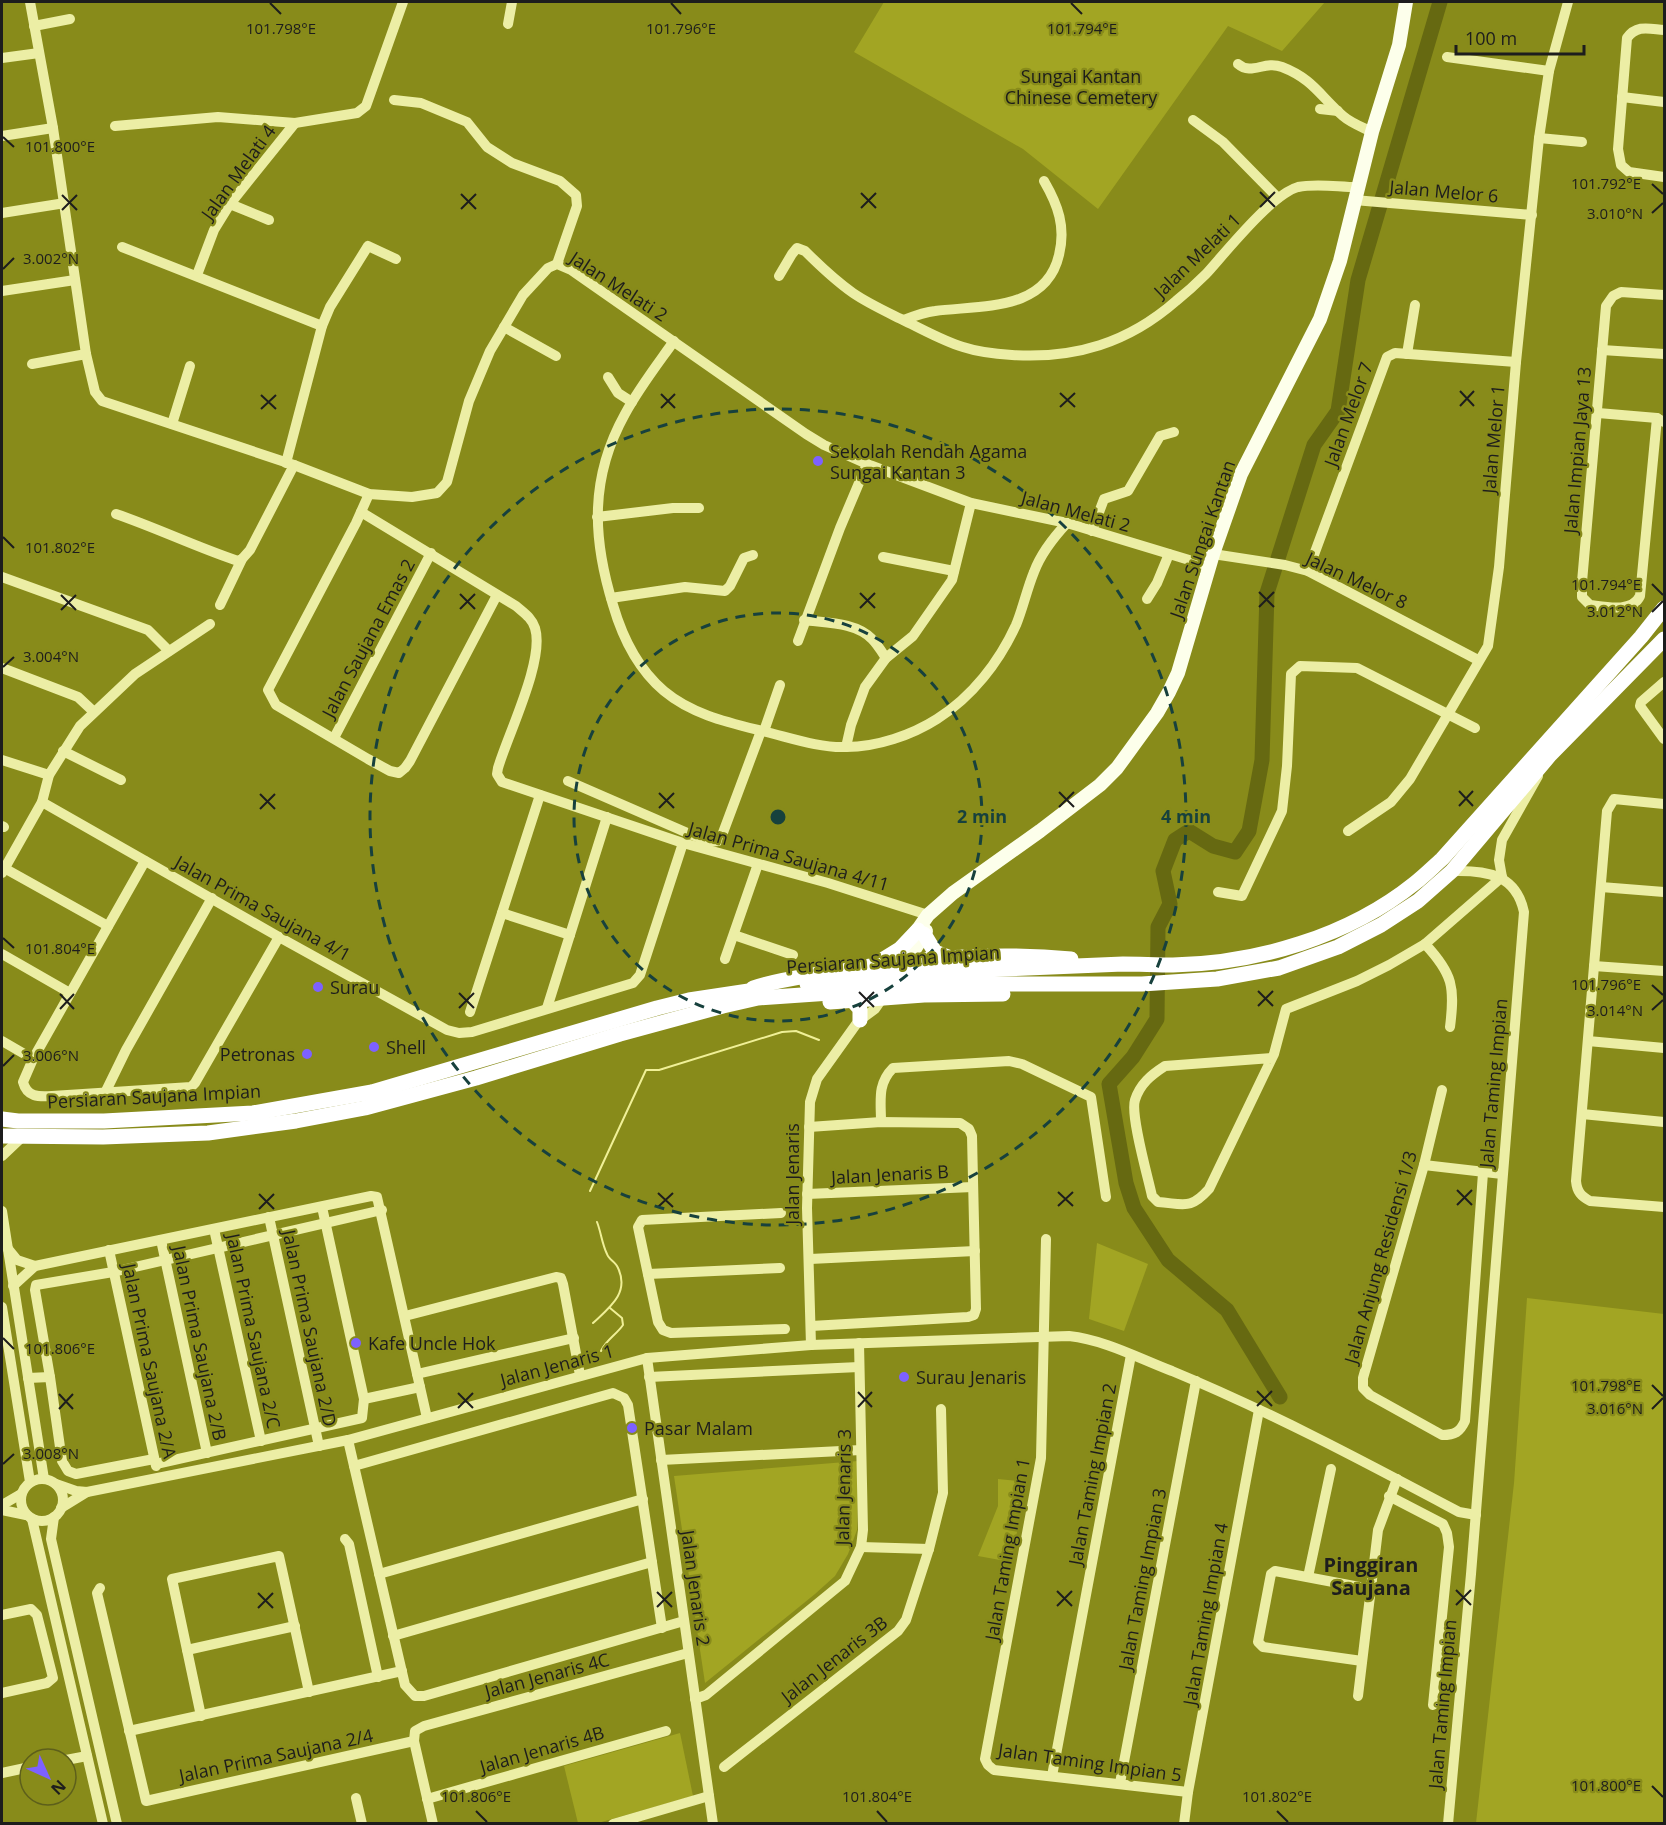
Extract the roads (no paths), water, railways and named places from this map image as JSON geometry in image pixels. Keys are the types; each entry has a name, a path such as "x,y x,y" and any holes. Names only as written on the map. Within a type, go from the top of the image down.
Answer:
{"highway":[{"name":"Persiaran Saujana Impian","path":"2,1136 21,1138 103,1137 208,1133 297,1121 365,1108 476,1078 610,1037 758,998 847,991 959,977 1132,964 1174,965 1263,954 1312,939 1383,906 1415,883 1442,859 1662,614"},
{"path":"847,991 876,999 1143,987 1217,979 1279,968 1338,947 1381,925 1418,901 1452,871 1550,755 1665,639"},
{"path":"876,964 921,932 931,948 948,957"},
{"path":"745,990 763,984 876,964 948,957 1036,955 1132,964"},
{"name":"Persiaran Saujana Impian","path":"959,977 1143,987"},
{"name":"Persiaran Saujana Impian","path":"2,1119 104,1121 195,1117 274,1109 372,1092 657,1008 745,990 847,991"},
{"path":"847,991 860,1009 860,1020"}],"main road":[{"name":"Jalan Sungai Kantan","path":"921,932 928,915 968,881 1040,831 1100,785 1131,751 1157,712 1178,673 1211,560 1241,474 1320,319 1340,261 1371,132 1399,45 1406,2"},
{"name":"Jalan Sungai Kantan","path":"876,999 942,903"}],"street":[{"path":"30,2 65,203 86,354 32,364"},
{"path":"116,126 218,117 295,123 357,113 366,106 403,2"},
{"path":"508,24 512,2"},
{"name":"Jalan Melor 1","path":"1348,831 1391,802 1410,779 1490,641 1539,138 1549,71 1568,2"},
{"path":"34,26 70,19"},
{"path":"1665,30 1638,28 1627,38 1618,149 1621,165 1629,172 1665,177"},
{"path":"2,58 39,53"},
{"path":"1448,57 1549,71"},
{"path":"1238,64 1250,70 1266,64 1281,67 1308,80 1345,118 1371,132"},
{"path":"1622,97 1665,102"},
{"path":"394,100 421,103 467,122 487,147 512,163 560,181 576,195 578,206 557,264"},
{"path":"1320,109 1338,111"},
{"path":"1193,120 1223,142 1278,198"},
{"name":"Jalan Melati 4","path":"197,276 214,230 230,204 295,123"},
{"path":"2,136 53,128"},
{"path":"1539,138 1582,142"},
{"path":"904,320 934,311 986,307 1009,302 1027,297 1039,288 1057,262 1063,229 1059,212 1044,181"},
{"name":"Jalan Melati 1","path":"779,276 797,248 805,251 853,293 882,310 965,348 1032,356 1072,353 1105,343 1143,326 1174,303 1203,277 1278,198 1298,187 1356,193"},
{"name":"Jalan Melor 6","path":"1356,193 1376,201 1396,204 1532,215"},
{"path":"2,213 65,203"},
{"path":"230,204 269,220"},
{"path":"220,605 242,559 250,550 290,464 322,326 330,307 368,246 396,259"},
{"path":"122,247 322,326"},
{"name":"Jalan Melati 2","path":"86,354 95,392 102,401 290,464 369,494 396,497 437,494 447,482 470,401 490,351 523,295 548,268 557,264 571,270 824,445 867,464 971,503 1067,523 1169,554 1211,560"},
{"path":"2,291 75,280"},
{"name":"Jalan Impian Jaya 13","path":"1660,420 1640,596 1637,603 1630,606 1590,605 1582,597 1582,590 1606,306 1613,296 1621,292 1665,295"},
{"path":"1415,305 1407,354 1516,362"},
{"path":"504,327 556,356"},
{"path":"674,341 624,414 605,462 597,507 600,558 624,636 637,661 664,691 704,715 802,741 846,747 898,738 915,731 957,705 981,681 1010,638 1040,558 1052,539 1067,523"},
{"path":"1602,350 1665,354"},
{"name":"Jalan Melor 7","path":"1308,571 1387,357 1395,353 1407,354"},
{"path":"172,424 190,366"},
{"path":"608,378 618,393 632,402"},
{"path":"1598,413 1660,420"},
{"path":"1092,531 1103,501 1111,495 1128,491 1160,436 1174,432"},
{"path":"798,641 804,620 867,464"},
{"path":"369,494 268,690 276,705 390,771 399,773 410,761 497,595"},
{"path":"846,747 850,725 865,687 886,658 914,636 952,580 971,503"},
{"path":"597,517 673,508 699,508"},
{"name":"Jalan Prima Saujana 4/11","path":"361,512 516,606 532,621 537,637 537,647 532,669 497,774 502,782 683,843 928,915"},
{"path":"116,514 186,543 238,561 242,559"},
{"name":"Jalan Saujana Emas 2","path":"334,738 431,553"},
{"path":"1147,599 1157,583 1169,554"},
{"path":"611,598 685,587 725,591 730,586 744,558 753,555"},
{"path":"883,557 954,571"},
{"name":"Jalan Melor 8","path":"1211,560 1262,562 1308,571 1479,660"},
{"path":"2,577 148,630 169,651"},
{"path":"804,620 843,625 860,630 873,639 886,658"},
{"path":"108,926 3,870 42,802 49,775 80,726 135,674 210,624"},
{"path":"1218,892 1242,896 1278,821 1287,766 1291,674 1300,666 1356,668 1475,728"},
{"path":"2,668 78,697 94,712"},
{"path":"1664,739 1640,706 1641,702 1665,682"},
{"path":"568,781 709,842 718,841 780,685"},
{"path":"63,751 121,780"},
{"path":"1502,877 1499,860 1502,840 1550,755"},
{"path":"2,760 49,775"},
{"path":"470,1012 540,795"},
{"path":"1665,804 1614,799 1607,811 1577,1189 1582,1197 1590,1201 1665,1207"},
{"name":"Jalan Prima Saujana 4/1","path":"42,802 279,937 447,1030 459,1033 472,1032 631,984 640,975 683,843"},
{"path":"547,1008 607,817"},
{"path":"145,861 33,1059 23,1082 32,1095 43,1097 191,1087 279,937"},
{"path":"725,959 758,864"},
{"path":"1452,871 1502,877"},
{"path":"1272,1058 1165,1066 1150,1076 1142,1086 1133,1108 1152,1196 1158,1202 1196,1203 1209,1189 1272,1058 1284,1012 1288,1007 1357,981 1425,944 1502,877"},
{"name":"Jalan Taming Impian","path":"1448,1824 1476,1515 1524,912 1522,902 1515,890 1502,877"},
{"path":"1601,887 1665,892"},
{"path":"105,1093 126,1050 212,898"},
{"path":"502,913 570,934"},
{"path":"734,935 793,955"},
{"path":"1425,944 1438,958 1452,983 1450,1027"},
{"path":"2,954 70,993"},
{"path":"1594,966 1665,971"},
{"name":"Jalan Jenaris","path":"812,1345 807,1194 810,1102 817,1079 876,999"},
{"path":"2,1041 33,1059"},
{"path":"1588,1041 1665,1048"},
{"path":"881,1122 881,1084 893,1068 1009,1062 1022,1064 1091,1097 1106,1197"},
{"name":"Jalan Anjung Residensi 1/3","path":"1442,1090 1424,1165 1363,1378 1364,1388 1370,1395 1442,1435 1453,1435 1461,1430 1465,1421 1483,1173"},
{"path":"1582,1114 1665,1122"},
{"path":"808,1127 881,1122 960,1123 969,1129 972,1137 974,1187 976,1309 974,1315 968,1317 811,1326"},
{"path":"2,1156 21,1138"},
{"path":"1424,1165 1502,1174"},
{"name":"Jalan Jenaris B","path":"807,1194 974,1187"},
{"path":"13,1286 35,1266 371,1196 377,1197 381,1206 427,1418"},
{"path":"322,1207 326,1223 364,1399 362,1418 207,1453 76,1474 68,1470 62,1461 36,1285 113,1272 218,1248 326,1223 381,1206"},
{"path":"2,1211 44,1479"},
{"path":"781,1213 642,1220 638,1227 658,1322 663,1330 671,1333 785,1329"},
{"name":"Jalan Prima Saujana 2/D","path":"269,1217 319,1446"},
{"name":"Jalan Prima Saujana 2/C","path":"214,1229 261,1441"},
{"name":"Jalan Taming Impian 1","path":"988,1765 987,1753 1041,1458 1046,1239"},
{"name":"Jalan Prima Saujana 2/B","path":"161,1240 207,1453"},
{"path":"7,1248 17,1260 35,1266"},
{"name":"Jalan Prima Saujana 2/A","path":"109,1250 159,1478"},
{"path":"810,1259 975,1251"},
{"path":"648,1274 780,1268"},
{"path":"405,1316 556,1276 561,1278 563,1284 580,1375"},
{"path":"2,1307 30,1482"},
{"path":"740,1330 742,1350"},
{"path":"1045,1335 1089,1338 1196,1381 1328,1443 1460,1512 1476,1515"},
{"name":"Jalan Jenaris 1","path":"87,1492 348,1440 647,1358 812,1345 1045,1335"},
{"path":"417,1374 574,1338"},
{"name":"Jalan Jenaris 3","path":"695,1699 706,1695 845,1581 861,1547 859,1343"},
{"name":"Jalan Taming Impian 2","path":"1052,1776 1131,1355"},
{"name":"Jalan Jenaris 2","path":"647,1358 713,1824"},
{"path":"649,1377 859,1367"},
{"path":"28,1377 51,1377"},
{"name":"Jalan Taming Impian 3","path":"1120,1783 1196,1381"},
{"path":"364,1399 420,1387"},
{"path":"354,1466 613,1393 620,1395 628,1405 662,1628"},
{"name":"Jalan Jenaris 3B","path":"724,1767 898,1631 906,1620 929,1549 943,1493 941,1409"},
{"name":"Jalan Taming Impian 4","path":"1184,1824 1259,1410"},
{"path":"348,1440 405,1685 415,1696 424,1696 684,1622"},
{"path":"661,1460 861,1450"},
{"path":"1308,1577 1331,1469"},
{"path":"2,1505 21,1494 30,1482 44,1479 76,1491 87,1492"},
{"path":"1358,1696 1378,1530 1397,1479"},
{"path":"56,1484 63,1498 51,1539 117,1824"},
{"path":"2,1510 43,1521 87,1492"},
{"path":"21,1494 20,1501 29,1517 103,1824"},
{"path":"1389,1496 1443,1524 1447,1533 1449,1547 1433,1705"},
{"path":"379,1574 643,1498"},
{"path":"345,1539 349,1544 378,1677"},
{"path":"861,1547 929,1549"},
{"path":"201,1716 172,1580 279,1556 309,1692"},
{"path":"393,1636 652,1562"},
{"path":"1362,1661 1263,1647 1258,1642 1270,1574 1275,1571 1370,1589"},
{"path":"100,1588 98,1593 129,1731 402,1671"},
{"path":"2,1615 31,1609 38,1615 53,1678 47,1683 2,1693"},
{"path":"187,1650 295,1626"},
{"name":"Jalan Jenaris 4C","path":"414,1736 424,1726 688,1653"},
{"name":"Jalan Prima Saujana 2/4","path":"129,1731 146,1801 414,1736"},
{"name":"Jalan Jenaris 4B","path":"427,1799 666,1731"},
{"path":"414,1736 433,1824"},
{"path":"78,1758 87,1756"},
{"name":"Jalan Taming Impian 5","path":"988,1765 994,1770 1188,1792"},
{"path":"2,1773 18,1770"},
{"path":"613,1824 709,1796"},
{"path":"356,1798 362,1824"}],"waterway":[{"path":"1280,1397 1227,1310 1168,1260 1134,1208 1126,1183 1109,1084 1133,1057 1157,1019 1158,927 1170,904 1163,871 1175,840 1189,831 1213,846 1235,852 1249,831 1262,760 1267,593 1314,445 1338,411 1358,280 1440,2"},
{"path":"590,1191 646,1070 659,1070 782,1032 796,1031 819,1040"},
{"path":"593,1323 616,1299 621,1285 618,1268 607,1254 597,1222"},
{"path":"601,1351 623,1325 622,1318 610,1308"}],"place":[{"name":"Sekolah Rendah Agama Sungai Kantan 3","path":"818,461"},
{"name":"Surau","path":"318,987"},
{"name":"Shell","path":"374,1047"},
{"name":"Petronas","path":"307,1054"},
{"name":"Kafe Uncle Hok","path":"356,1343"},
{"name":"Surau Jenaris","path":"904,1377"},
{"name":"Pasar Malam","path":"632,1428"}],"district":[{"name":"Pinggiran Saujana","path":"1371,1576"}],"park label":[{"name":"Sungai Kantan Chinese Cemetery","path":"1081,86"}]}
